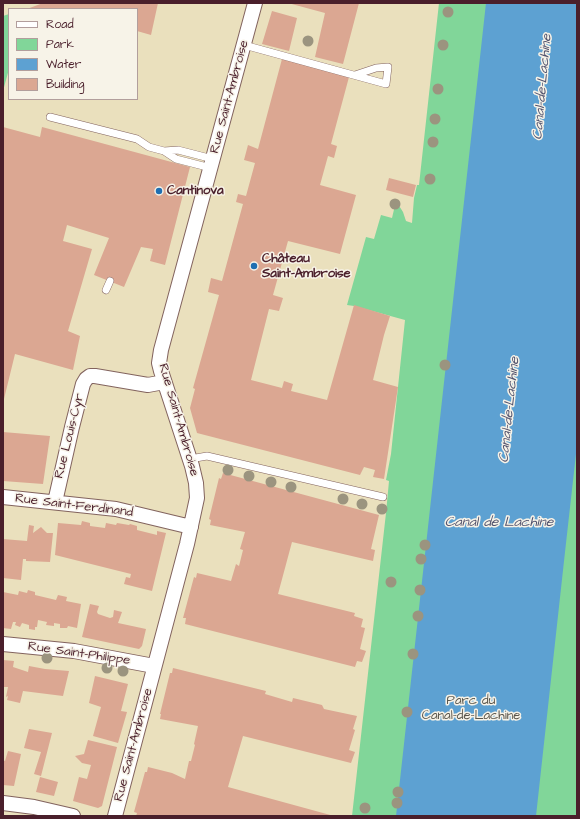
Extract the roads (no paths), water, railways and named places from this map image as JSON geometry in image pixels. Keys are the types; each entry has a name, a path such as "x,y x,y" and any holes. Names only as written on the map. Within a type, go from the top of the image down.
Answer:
{"street":[{"name":"Rue Saint-Ambroise","path":"115,816 196,508 197,491 190,459 159,363 161,350 255,3"},
{"name":"Rue Louis-Cyr","path":"55,502 77,407 83,384 86,379 90,376 95,376 148,385 164,382"},
{"name":"Rue Saint-Ferdinand","path":"3,497 116,509 191,527"},
{"name":"Rue Saint-Philippe","path":"3,644 74,651 154,666"},
{"path":"3,803 40,808 73,816"}],"lane":[{"path":"244,45 386,84 388,67 376,68 355,75"},
{"path":"50,116 137,139 149,147 164,151 178,150 212,164"},
{"path":"106,290 110,282"},
{"path":"190,459 206,456 383,497"}],"water":[{"name":"Canal de Lachine","path":"486,3 577,3 577,445 536,816 396,816"}],"place":[{"name":"Cantinova","path":"159,191"},
{"name":"Château Saint-Ambroise","path":"254,266"}],"water label":[{"name":"Canal-de-Lachine","path":"543,87"},
{"name":"Canal-de-Lachine","path":"510,410"}],"park label":[{"name":"Parc du Canal-de-Lachine","path":"471,708"}]}
